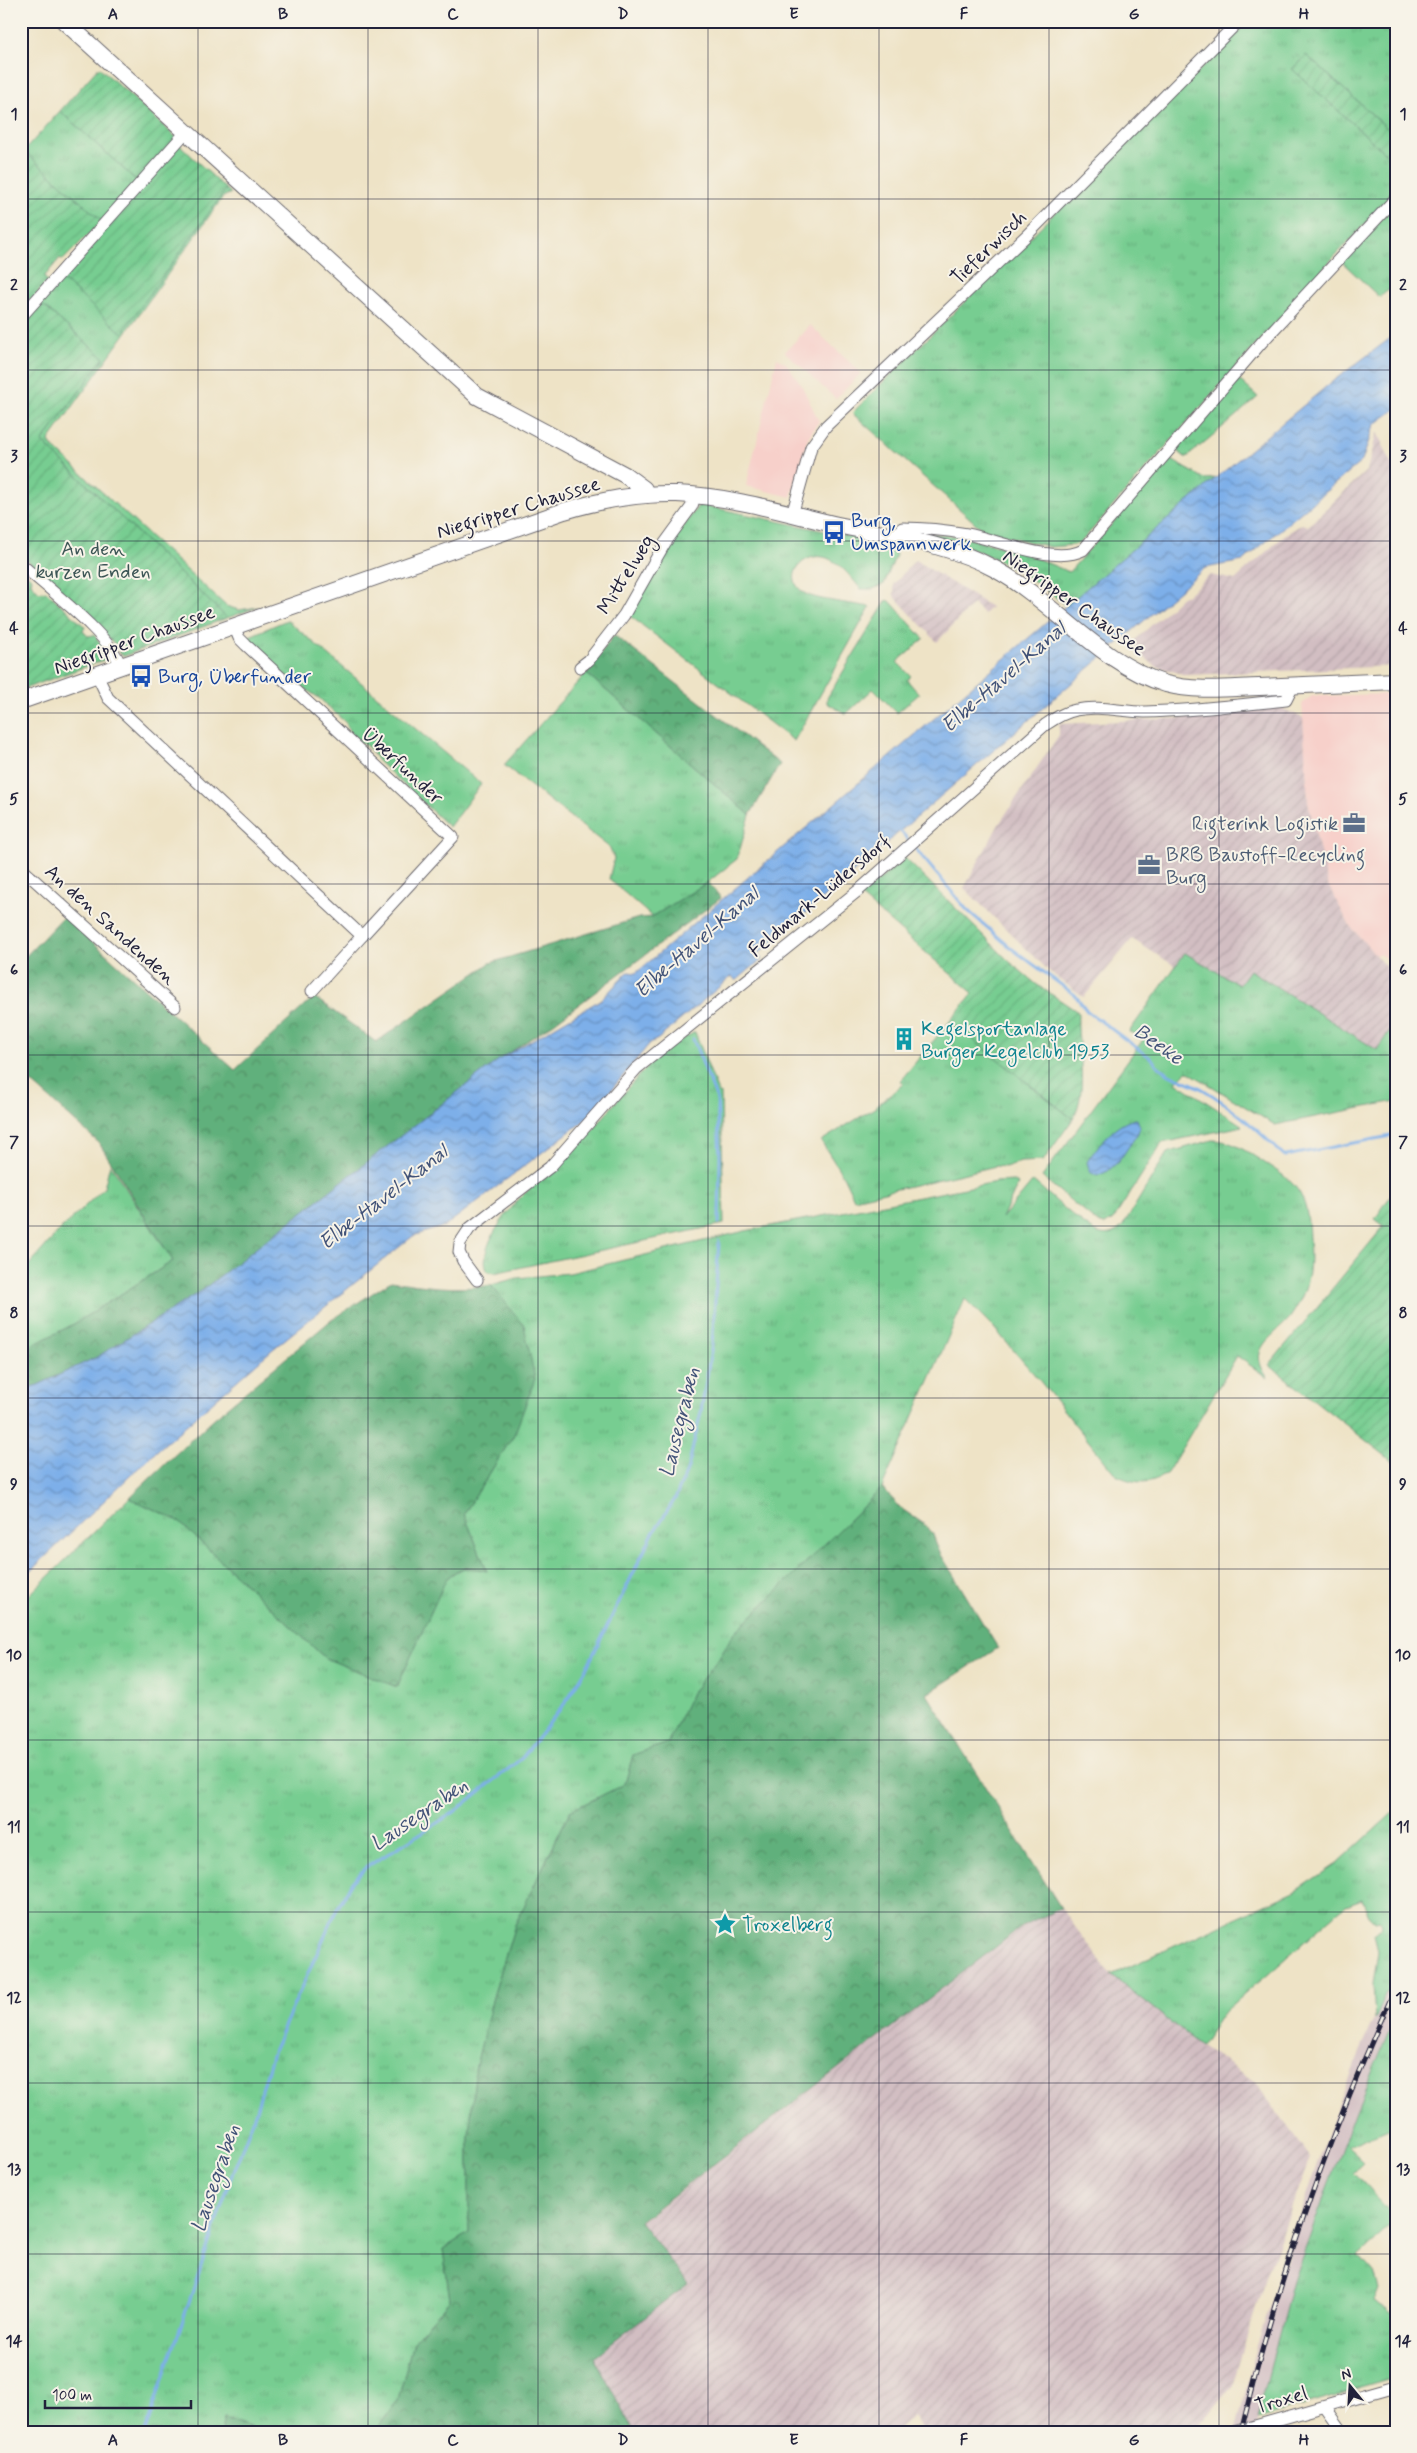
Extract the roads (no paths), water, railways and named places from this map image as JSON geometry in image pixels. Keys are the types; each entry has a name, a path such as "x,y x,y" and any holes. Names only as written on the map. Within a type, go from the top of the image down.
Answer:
{"main road":[{"path":"64,21 477,396 625,475 644,489 646,495"},
{"name":"Niegripper Chaussee","path":"21,701 564,511 601,501 646,495 695,496 893,537 972,558 1005,576 1115,658 1142,675 1185,687 1205,689 1396,681"}],"street":[{"name":"Tieferwisch","path":"792,515 811,447 826,426 1012,250 1239,21"},
{"path":"21,317 186,132"},
{"path":"893,537 902,528 941,530 968,534 1048,555 1063,555 1083,550 1262,342 1396,198"},
{"name":"Mittelweg","path":"580,667 589,660 624,616 665,543 692,506 695,496"},
{"path":"21,564 102,638 116,654 121,666"},
{"name":"Überfunder","path":"234,626 239,638 246,646 453,838 312,991"},
{"path":"96,675 108,698 362,936"},
{"name":"Feldmark-Lüdersdorf","path":"477,1280 463,1261 459,1252 460,1243 470,1228 550,1167 636,1069 815,926 918,838 1045,725 1068,712 1096,708 1132,712 1159,711 1286,700 1293,686"},
{"name":"An den Sandenden","path":"21,868 175,1007"},
{"name":"Troxel","path":"1234,2432 1396,2386"},
{"path":"1325,2406 1343,2432"}],"water":[{"name":"Elbe-Havel-Kanal","path":"1396,334 1396,409 1374,425 1362,461 1243,561 1205,568 758,954 762,959 736,981 732,976 658,1039 650,1043 589,1117 445,1226 413,1236 273,1349 152,1455 21,1580 21,1390 38,1385 97,1357 201,1291 500,1059 602,999 628,972 636,973 1216,478 1333,381"},
{"path":"1137,1119 1140,1127 1138,1133 1119,1161 1108,1171 1097,1176 1090,1172 1087,1162 1108,1135 1122,1124"}],"waterway":[{"name":"Beeke","path":"898,828 967,910 1011,948 1075,995 1087,1011 1152,1059 1163,1070 1197,1086 1225,1104 1285,1156 1396,1135"},
{"name":"Lausegraben","path":"693,1039 717,1100 720,1157 719,1223"},
{"name":"Lausegraben","path":"145,2432 233,2172 253,2120 274,2049 336,1911 352,1882 365,1868 453,1813 522,1758 565,1703 586,1669 653,1533 675,1499 688,1468 701,1412 712,1344 719,1241"}],"railway":[{"path":"1241,2432 1271,2318 1308,2206 1349,2095 1396,1987"}],"place":[{"name":"Burg, Umspannwerk","path":"834,532"},
{"name":"Burg, Überfunder","path":"141,676"},
{"name":"Rigterink Logistik","path":"1354,823"},
{"name":"BRB Baustoff-Recycling Burg","path":"1149,865"},
{"name":"Kegelsportanlage Burger Kegelclub 1953","path":"904,1039"},
{"name":"Troxelberg","path":"725,1924"}],"park label":[{"name":"An den kurzen Enden","path":"93,560"}]}
